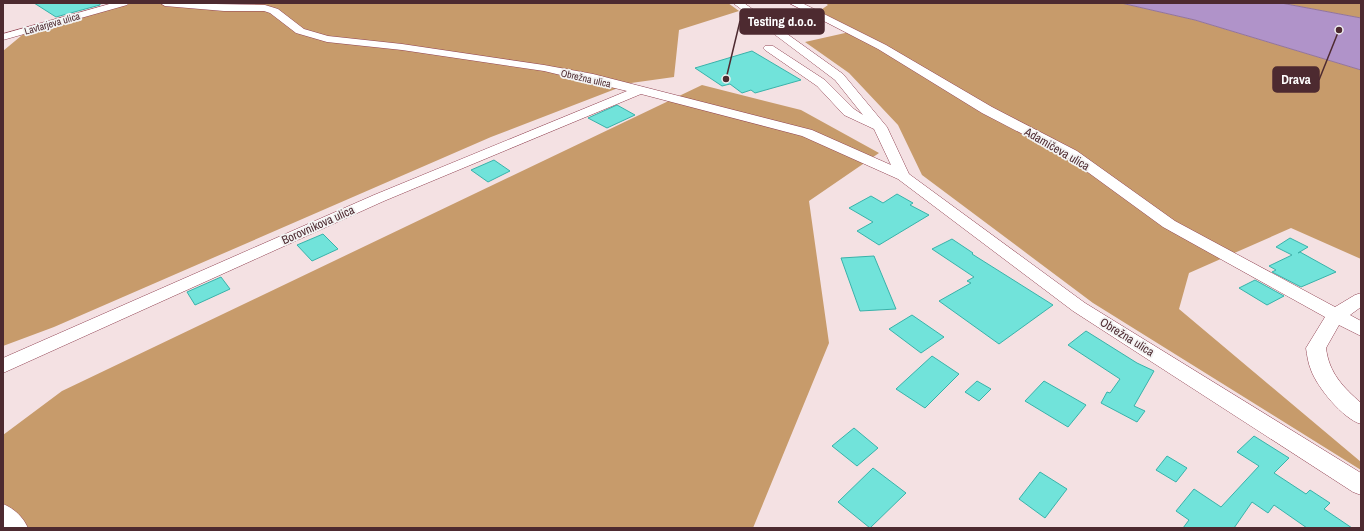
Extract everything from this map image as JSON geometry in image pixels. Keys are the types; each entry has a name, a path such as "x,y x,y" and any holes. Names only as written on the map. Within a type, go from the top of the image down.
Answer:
{"street":[{"name":"Lavtarjeva ulica","path":"3,37 124,3"},
{"name":"Obrežna ulica","path":"165,3 224,8 265,8 274,11 300,31 328,39 402,47 467,58 544,68 593,78 637,91 807,133 903,176 1079,307 1361,485"},
{"name":"Obrežna ulica","path":"738,3 839,77 880,127 903,176"},
{"name":"Adamičeva ulica","path":"794,3 882,47 987,110 1072,154 1169,224 1361,329"},
{"path":"769,48 821,83 849,112 880,127"},
{"name":"Borovnikova ulica","path":"3,366 379,198 637,91"},
{"path":"1361,299 1336,314 1316,348 1321,371 1337,394 1361,416"},
{"path":"3,515 16,528"}],"shaded area":[{"path":"126,3 728,3 739,11 679,30 674,77 631,83 491,137 54,327 3,346 3,51 27,31"},
{"path":"825,3 1121,3 1195,20 1361,70 1361,259 1291,228 1189,273 1179,309 1361,462 1361,470 1093,303 922,175 898,125 849,73 805,42 854,31 818,12 828,5"},
{"path":"1121,3 1281,3 1361,18 1361,70 1195,20"},
{"path":"1281,3 1361,3 1361,18"},
{"path":"702,85 801,110 879,153 809,201 829,343 753,528 3,528 3,435 62,391"}],"building":[{"path":"34,3 100,3 100,5 56,17"},
{"path":"752,51 801,80 755,93 751,90 742,93 730,84 722,86 695,68"},
{"path":"617,105 635,115 607,128 588,118"},
{"path":"494,160 510,171 488,182 471,170"},
{"path":"897,194 913,203 910,205 929,215 879,245 857,231 873,222 849,208 871,196 883,203"},
{"path":"323,234 338,249 312,261 297,245"},
{"path":"1290,238 1308,247 1298,253 1300,252 1336,272 1301,287 1272,272 1276,270 1269,266 1292,255 1276,247"},
{"path":"952,239 973,253 972,254 1053,305 999,344 939,301 971,283 967,281 974,277 932,249"},
{"path":"874,256 896,309 860,311 841,258"},
{"path":"221,277 230,289 195,305 187,292"},
{"path":"1255,280 1284,296 1267,305 1239,288"},
{"path":"912,315 944,337 921,353 889,329"},
{"path":"1086,331 1137,363 1154,371 1134,406 1145,411 1137,422 1101,403 1107,392 1110,393 1120,379 1068,345"},
{"path":"932,356 959,374 925,408 896,389"},
{"path":"977,381 991,389 979,401 965,392"},
{"path":"1044,381 1086,405 1068,427 1025,401"},
{"path":"854,428 878,448 857,466 832,446"},
{"path":"1254,436 1289,458 1274,473 1306,494 1310,490 1330,503 1324,509 1352,528 1307,528 1274,505 1268,513 1252,502 1234,528 1183,528 1189,520 1176,511 1194,489 1221,507 1259,466 1237,452"},
{"path":"1167,456 1187,468 1176,482 1156,470"},
{"path":"873,468 906,493 870,528 838,502"},
{"path":"1040,472 1067,489 1045,518 1019,499"}],"place":[{"name":"Drava","path":"1339,30"},
{"name":"Testing d.o.o.","path":"726,79"}]}
